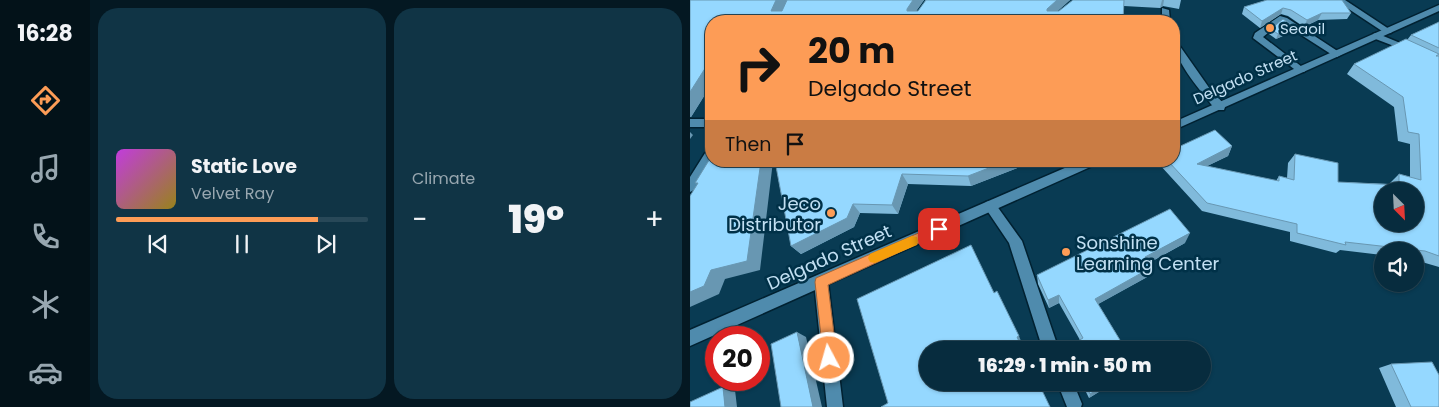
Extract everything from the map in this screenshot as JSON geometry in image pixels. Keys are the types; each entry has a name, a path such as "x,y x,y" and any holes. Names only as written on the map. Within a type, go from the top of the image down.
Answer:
{"street":[{"path":"1339,0 1388,31"},
{"name":"Delgado Street","path":"1180,124 1439,8"},
{"path":"1165,10 1165,15"},
{"path":"1301,70 1258,38 1258,35 1280,19 1337,54"},
{"path":"1376,36 1410,48 1425,58 1439,62"},
{"path":"1180,53 1206,91 1220,107"},
{"path":"690,123 705,123"},
{"path":"690,187 705,163"},
{"name":"Delgado Street","path":"690,338 1079,167"},
{"path":"990,206 1015,241 1048,341"},
{"path":"821,282 835,407"},
{"path":"1069,391 1074,404"}],"building":[{"path":"690,0 776,0 771,11 782,11 787,0 913,0 907,11 918,11 926,0 1057,0 1047,11 1059,11 1073,0 1124,0 1123,15 705,15 705,68 690,92"},
{"path":"1267,0 1342,0 1351,13 1322,13 1307,20 1291,10 1283,8 1262,21 1244,7"},
{"path":"1283,19 1295,27 1278,34 1271,29"},
{"path":"1439,22 1439,48 1411,35"},
{"path":"1406,39 1439,54 1436,56 1439,56 1439,256 1424,251 1424,242 1374,242 1374,245 1345,242 1346,245 1297,233 1297,224 1207,203 1174,167 1180,167 1180,146 1215,130 1232,146 1197,164 1279,181 1279,176 1294,180 1295,154 1338,163 1338,182 1374,184 1374,232 1424,232 1424,182 1399,182 1399,174 1421,180 1419,134 1408,132 1403,97 1354,64"},
{"path":"705,167 760,167 747,261 711,270 704,286 690,292 690,196 698,183 695,183"},
{"path":"776,167 991,167 968,176 902,174 892,205 853,204 847,218 791,246"},
{"path":"1170,209 1190,233 1145,257 1152,267 1095,299 1121,341 1078,341 1083,338 1059,295 1048,300 1037,275"},
{"path":"971,245 994,293 997,291 1019,336 1017,337 1019,341 919,341 919,391 1042,391 1050,407 881,407 888,403 857,299"},
{"path":"797,332 813,407 781,407 771,344"},
{"path":"1432,362 1439,375 1439,407 1411,407 1391,364"},
{"path":"714,391 723,391 725,407 690,407 690,402"}],"slow traffic":[{"path":"875,258 912,241"}],"place":[{"name":"Seaoil","path":"1270,28"},
{"name":"Jeco Distributor","path":"831,213"},
{"name":"Sonshine Learning Center","path":"1066,252"}],"route":[{"path":"829,358 821,282 939,229"}]}
